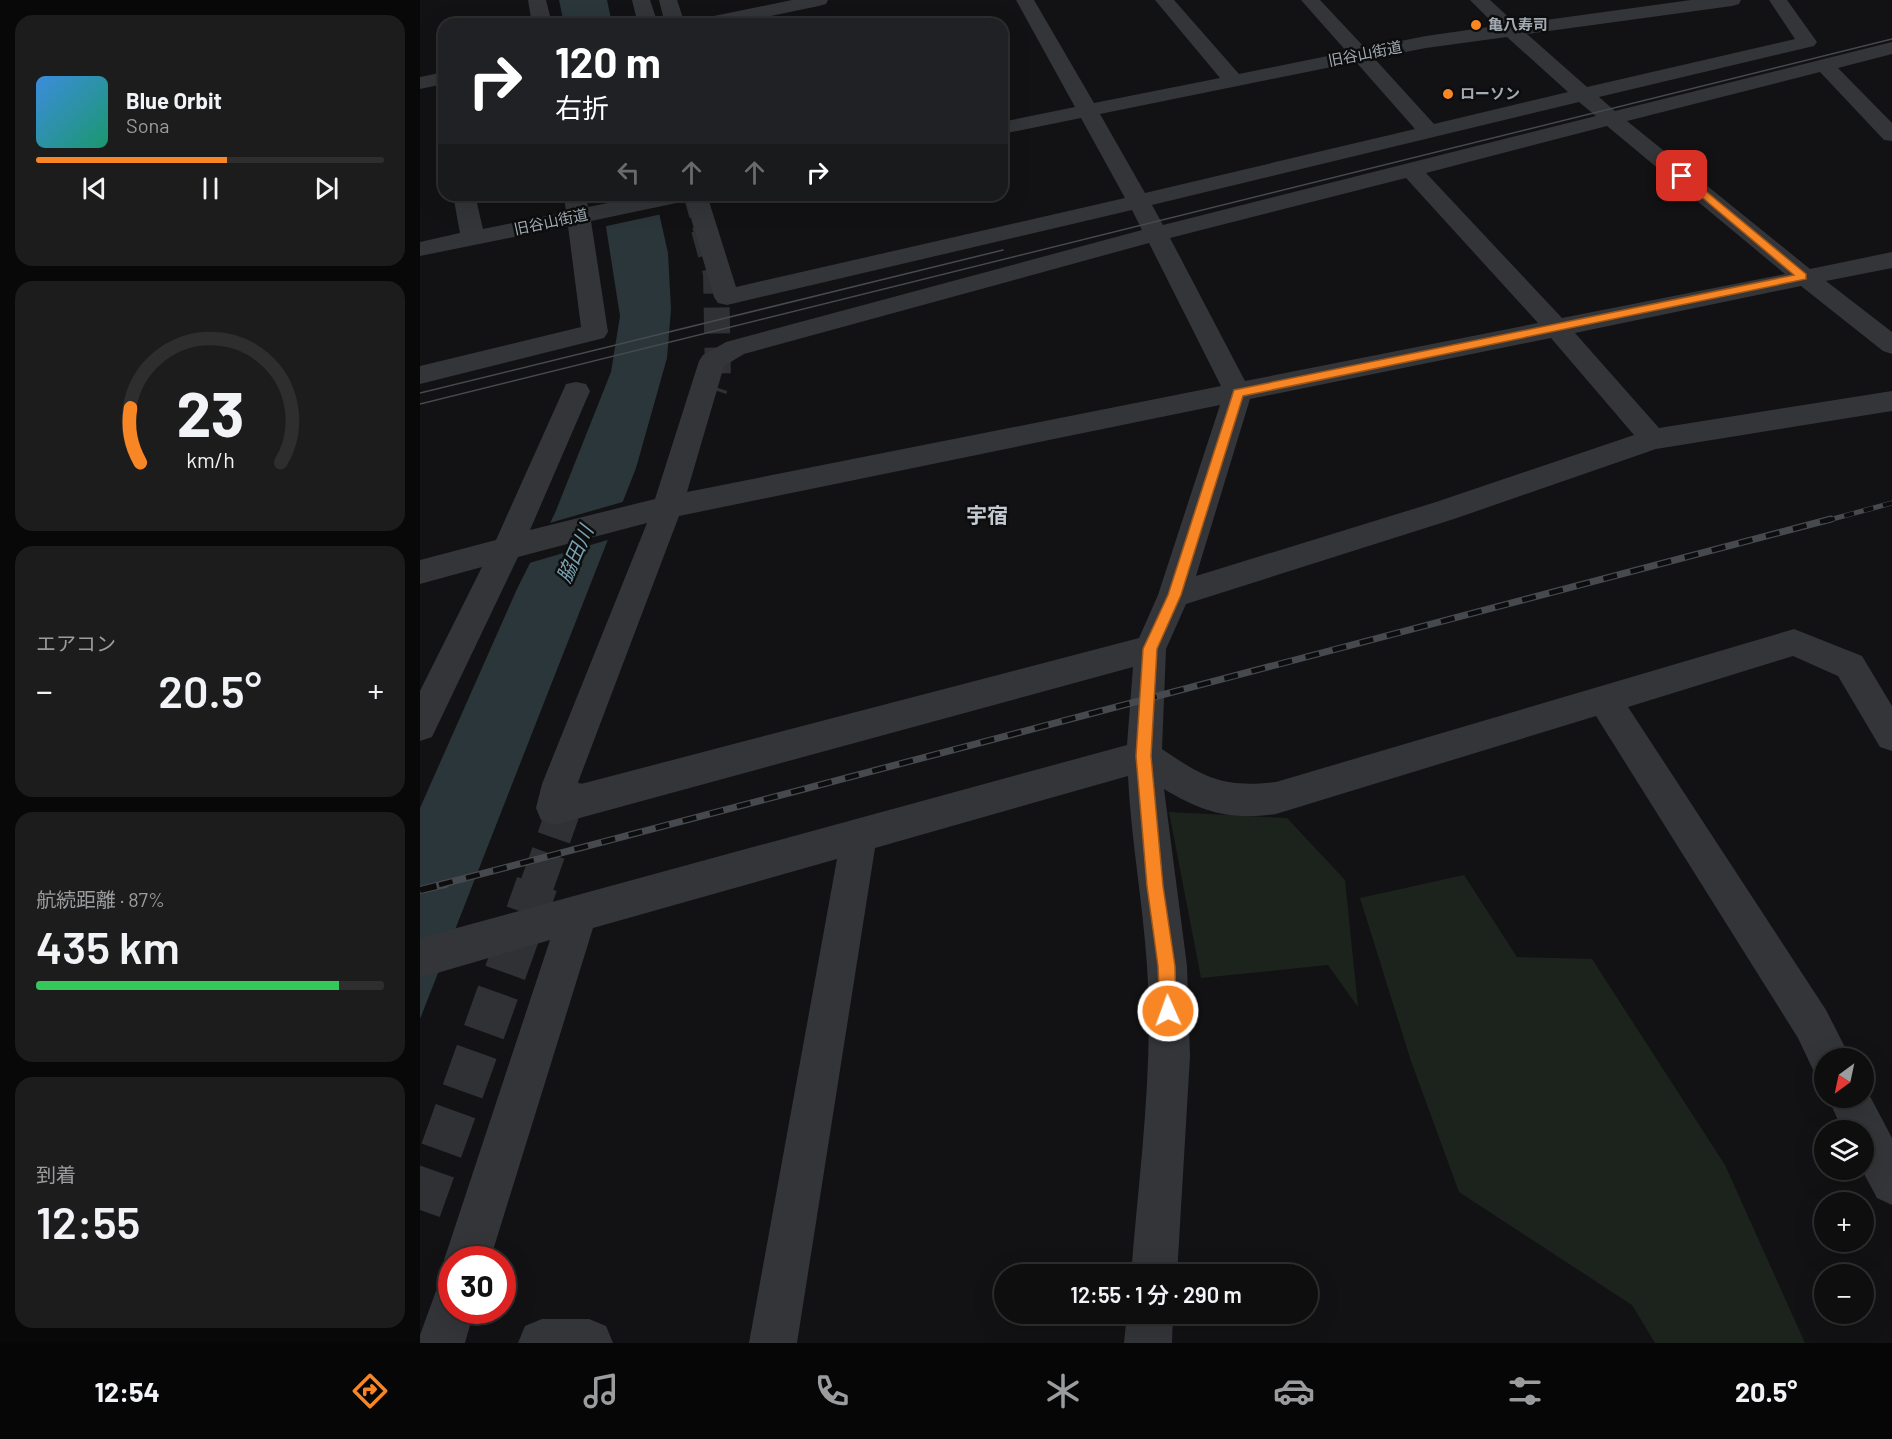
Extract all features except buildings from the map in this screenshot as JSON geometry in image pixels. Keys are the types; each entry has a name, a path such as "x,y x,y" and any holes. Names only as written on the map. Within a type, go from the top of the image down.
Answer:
{"street":[{"path":"537,0 541,18"},
{"path":"641,0 646,18"},
{"path":"668,0 673,18"},
{"path":"1025,0 1156,234 1238,393 1174,595 1150,649 1144,756 1155,886 1167,966 1169,1056 1155,1264"},
{"path":"1164,0 1234,81"},
{"path":"1310,0 1431,133"},
{"path":"1479,0 1510,30 1613,119 1802,276 1892,345"},
{"path":"1601,0 1618,16"},
{"name":"旧谷山街道","path":"1008,127 1359,54 1510,30 1732,0"},
{"path":"698,201 727,297 1431,133 1807,42 1779,0"},
{"path":"731,18 808,1 810,18"},
{"path":"1150,649 554,808 560,784 667,509 712,361 735,348 1156,234 1892,48"},
{"path":"1825,66 1892,135"},
{"path":"420,83 438,82"},
{"path":"1870,113 1892,109"},
{"path":"1412,171 1557,328 1653,439"},
{"path":"465,201 473,238"},
{"name":"旧谷山街道","path":"420,249 473,238 584,208 641,201"},
{"path":"420,375 595,332 584,208"},
{"path":"420,572 630,515 1557,328 1802,276 1892,260"},
{"path":"420,726 507,548 576,391"},
{"path":"1174,595 1444,511 1653,439 1892,401"},
{"path":"420,958 1144,756 1190,787 1208,794 1241,801 1276,798 1794,642 1850,666 1878,686 1892,736"},
{"path":"1604,699 1812,1024 1824,1048"},
{"path":"773,1343 859,836"},
{"path":"472,1246 578,915"},
{"path":"1854,1108 1892,1183"},
{"path":"441,1343 447,1324"},
{"path":"1148,1343 1149,1324"},
{"path":"542,1343 590,1343"}],"shaded area":[{"path":"1169,812 1287,818 1345,880 1358,1007 1328,965 1201,978"},
{"path":"1464,875 1517,957 1592,959 1725,1165 1805,1343 1655,1343 1632,1305 1459,1192 1411,1061 1360,898"}],"water":[{"path":"559,0 607,0 611,18 563,18"},
{"name":"脇田川","path":"602,201 656,201 668,253 671,309 667,358 636,468 420,1019 420,808 517,589 555,513 611,372 620,316"}],"pier":[{"path":"599,201 659,201 662,214 602,227"},
{"path":"626,501 611,539 526,564 546,524"}],"tunnel":[{"path":"696,201 704,231"},
{"path":"704,229 716,273 718,378 714,390"},
{"path":"537,885 574,781"},
{"path":"420,1210 537,884"}],"tram line":[{"path":"420,404 1892,39"},
{"path":"420,393 1003,250"}],"railway":[{"path":"1825,521 1892,503"},
{"path":"439,885 1831,519"},
{"path":"420,890 445,884"}],"place":[{"name":"亀八寿司","path":"1476,25"},
{"name":"ローソン","path":"1448,94"}],"district":[{"name":"宇宿","path":"987,516"}],"route":[{"path":"1168,1011 1167,966 1155,886 1144,756 1150,649 1174,595 1238,393 1802,276 1682,176"}]}
